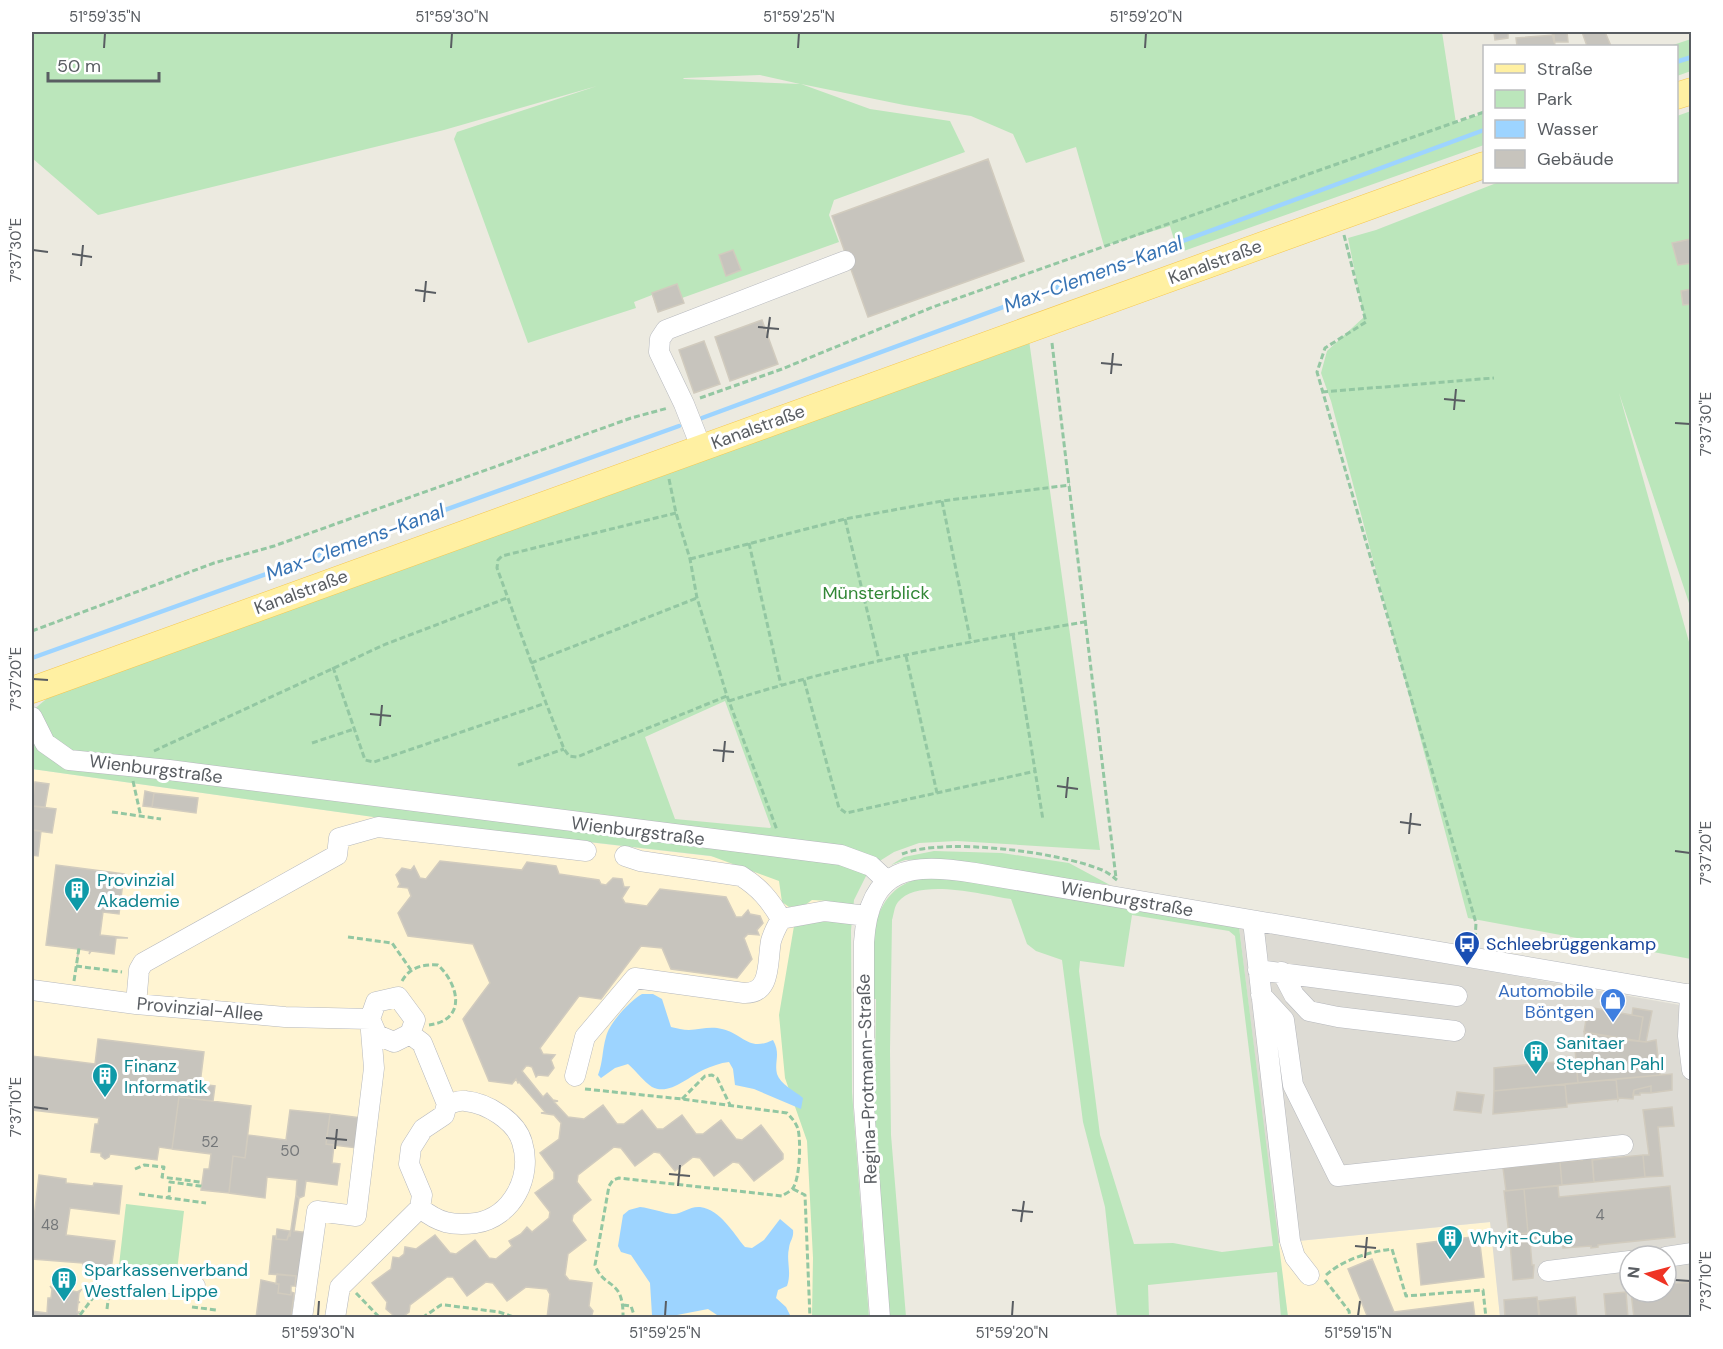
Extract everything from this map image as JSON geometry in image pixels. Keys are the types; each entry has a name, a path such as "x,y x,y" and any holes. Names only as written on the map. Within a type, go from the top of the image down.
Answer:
{"main road":[{"name":"Kanalstraße","path":"32,690 665,469 701,447 1483,166"}],"street":[{"path":"701,447 684,404 659,352 660,339 666,330 845,261"},
{"name":"Wienburgstraße","path":"32,717 45,743 69,760 841,855 871,866 882,877 912,869 952,870 1691,994"},
{"path":"136,1004 139,975 144,963 337,855 339,838 378,828 586,851"},
{"path":"625,856 640,861 741,876 752,882 770,899 781,919"},
{"name":"Regina-Protmann-Straße","path":"880,1317 864,1107 863,957 867,916 882,877"},
{"path":"781,919 825,910 867,916"},
{"path":"574,1076 585,1037 635,978 744,993 759,990 764,985 772,938 781,919"},
{"path":"1253,921 1290,1241 1295,1257 1309,1275"},
{"path":"1258,970 1457,996"},
{"path":"1282,972 1294,995 1309,1011 1338,1017 1455,1031"},
{"name":"Provinzial-Allee","path":"32,990 136,1004 285,1017 370,1019"},
{"path":"1691,994 1688,1036 1692,1070"},
{"path":"1261,995 1284,1020 1293,1085 1338,1176 1623,1145"},
{"path":"302,1317 317,1211 356,1215 374,1068 370,1019 376,1002 398,997 422,1043 447,1104 444,1115 423,1129 411,1148 409,1164 422,1195 420,1208 340,1287 335,1317"},
{"path":"370,1019 377,1035 394,1042 413,1027"},
{"path":"420,1208 436,1220 463,1225 482,1222 499,1215 514,1201 522,1178 524,1160 522,1141 507,1119 486,1106 464,1101 447,1104"},
{"path":"1548,1270 1618,1262"},
{"path":"109,1276 195,1286"}],"path":[{"path":"684,404 782,369 933,308 1483,113"},
{"path":"1340,217 1366,322 1325,348 1317,372 1476,924 1473,958"},
{"path":"882,877 893,858 919,848 967,846 1055,856 1104,870 1116,880 1052,338"},
{"path":"1322,392 1494,378"},
{"path":"32,631 214,563 274,546 620,422 657,411"},
{"path":"665,469 690,559 696,598 727,696 783,847"},
{"path":"690,559 845,519 942,501 1070,485"},
{"path":"942,501 971,643"},
{"path":"676,513 502,556 498,560 498,568 546,703 564,749 569,756 577,757 709,706 727,696"},
{"path":"845,519 879,660"},
{"path":"749,543 781,685"},
{"path":"141,817 132,778 134,767 157,749 386,644 507,598"},
{"path":"531,663 696,598"},
{"path":"729,701 879,660 1084,622"},
{"path":"1013,634 1043,820"},
{"path":"906,656 937,793"},
{"path":"333,667 365,760 374,762 546,703"},
{"path":"804,680 840,808 846,813 1036,771"},
{"path":"312,743 354,729"},
{"path":"518,765 564,749"},
{"path":"112,812 161,819"},
{"path":"348,937 392,943 411,970"},
{"path":"72,994 79,948"},
{"path":"398,997 404,977 411,970 426,964 438,965 448,974 457,998 452,1013 443,1022 431,1025 420,1024 413,1027"},
{"path":"76,966 139,975"},
{"path":"682,1099 705,1076 712,1075 717,1078 730,1105"},
{"path":"574,1076 584,1089 787,1113 798,1130 799,1152 796,1181 793,1189 782,1196 619,1178 613,1180 609,1186 595,1265 597,1272 617,1289 622,1297 623,1317"},
{"path":"135,1169 144,1165 164,1167 162,1177 200,1182 200,1186 170,1182 169,1197"},
{"path":"793,1189 805,1195 810,1317"},
{"path":"139,1194 206,1203"},
{"path":"1350,1317 1343,1303 1323,1278 1336,1266 1373,1252 1392,1249 1406,1296 1483,1290 1486,1317"},
{"path":"107,1309 109,1276"},
{"path":"80,1315 109,1276"},
{"path":"346,1281 380,1317"},
{"path":"422,1317 441,1305 445,1305 499,1312 517,1317"},
{"path":"623,1305 630,1306 635,1317"},
{"path":"192,1307 216,1310"}],"shaded area":[{"path":"32,769 395,820 828,870 857,1317 32,1318"},
{"path":"1239,927 1691,1007 1691,1317 1500,1317 1490,1222 1278,1243"},
{"path":"1491,1222 1500,1317 1288,1317 1278,1243"}],"green space":[{"path":"32,32 1442,32 1456,123 1483,113 1483,145 1178,253 1170,226 1104,246 1076,147 1026,163 1013,134 971,116 801,84 870,109 950,121 965,152 834,200 829,215 839,242 682,298 684,303 658,312 652,295 634,302 636,308 528,343 454,139 457,132 597,86 444,130 98,215 32,158","holes":["760,75 800,84 683,79"]},
{"path":"1691,39 1691,71 1678,76 1678,45 1673,45"},
{"path":"1691,111 1691,609 1619,393 1691,649 1691,959 1468,918 1331,401 1321,373 1327,351 1364,317 1348,238 1376,230 1496,183 1678,183 1678,116"},
{"name":"Münsterblick","path":"1029,340 1100,850 957,841 919,843 894,852 878,862 838,863 867,874 854,900 851,930 852,1092 869,1317 812,1317 813,1258 807,1141 785,1078 779,1015 794,926 819,921 831,922 830,901 812,900 805,905 789,907 782,902 779,881 711,856 395,820 32,769 32,711 51,695","holes":["725,701 771,827 675,819 645,737"]},
{"path":"934,851 1002,853 1069,863 1110,885 934,859 905,860 891,865 904,857"},
{"path":"918,879 955,879 1239,927 1288,1317 1281,1317 1277,1272 1148,1285 1149,1317 1117,1317 1105,1207 1083,1122 1062,960 1036,951 1027,944 1011,899 935,889 920,890 907,895 898,902 892,920 891,1135 906,1317 888,1317 871,1071 875,1071 876,999 871,999 871,964 875,927 880,911 889,897 901,886","holes":["1132,915 1229,931 1235,936 1273,1246 1222,1252 1173,1243 1134,1244 1100,1135 1079,971 1080,961 1124,967"]},
{"path":"126,1204 184,1211 177,1271 119,1265"}],"water":[{"path":"642,994 653,994 662,999 671,1027 689,1030 718,1028 758,1044 773,1040 777,1050 777,1074 784,1084 803,1098 801,1109 754,1089 735,1085 733,1069 729,1062 706,1069 678,1085 665,1089 652,1087 628,1064 615,1068 601,1078 598,1075 608,1031 621,1013"},
{"path":"640,1207 673,1214 696,1207 707,1209 726,1223 745,1247 752,1248 764,1240 780,1219 793,1230 793,1233 788,1253 787,1286 778,1290 776,1298 786,1307 791,1317 720,1317 708,1309 672,1316 652,1315 650,1283 631,1255 621,1252 618,1246 623,1215 629,1210"}],"building":[{"path":"1494,32 1508,32 1508,38 1495,40"},
{"path":"1552,32 1567,32 1568,42 1554,42"},
{"path":"1582,32 1605,32 1611,45 1587,45"},
{"path":"1554,35 1555,45 1517,45 1516,38"},
{"path":"988,159 1024,261 868,317 832,216"},
{"path":"1691,239 1692,263 1678,265 1672,243"},
{"path":"733,250 741,270 726,276 719,255"},
{"path":"677,284 684,303 658,312 652,293"},
{"path":"1692,289 1692,304 1683,305 1681,291"},
{"path":"762,320 778,364 730,381 715,337"},
{"path":"704,341 720,384 694,393 679,350"},
{"path":"35,782 49,784 45,807 32,806"},
{"path":"145,791 154,793 152,807 143,806"},
{"path":"154,793 198,798 196,813 152,807"},
{"path":"32,806 56,809 52,833 32,830"},
{"path":"32,830 41,831 38,856 32,855"},
{"path":"440,861 522,870 527,862 556,866 559,874 599,880 601,884 606,885 613,878 622,879 624,887 629,887 622,898 625,903 647,906 660,889 726,897 736,917 742,917 748,910 750,914 760,916 763,923 757,930 759,935 748,934 744,938 752,959 737,978 671,969 662,948 641,946 601,999 579,996 540,1048 543,1054 555,1055 551,1060 554,1068 548,1076 538,1075 536,1077 532,1067 529,1066 522,1071 543,1097 547,1093 553,1100 558,1101 554,1102 568,1117 584,1119 603,1105 617,1124 624,1124 642,1110 657,1129 663,1129 682,1115 696,1134 703,1134 721,1120 736,1139 742,1140 761,1125 783,1154 783,1159 754,1181 739,1163 733,1162 714,1176 700,1158 693,1157 675,1171 660,1153 654,1152 635,1166 621,1148 614,1147 578,1175 577,1182 591,1200 573,1215 572,1221 586,1240 568,1254 565,1275 569,1280 592,1283 589,1306 593,1311 591,1318 547,1318 550,1294 547,1289 526,1287 507,1301 493,1283 486,1282 467,1296 453,1277 447,1277 410,1305 409,1312 401,1318 392,1318 393,1315 386,1309 387,1302 372,1283 391,1269 393,1257 399,1258 404,1254 405,1247 416,1249 435,1235 450,1253 456,1254 475,1240 489,1258 496,1259 512,1246 509,1241 521,1234 527,1227 532,1232 549,1218 550,1212 535,1193 554,1179 554,1172 540,1153 559,1139 561,1123 554,1115 541,1113 545,1112 516,1079 512,1084 489,1081 463,1019 490,983 473,944 408,936 398,913 411,896 408,888 398,887 400,884 396,875 402,868 411,870 414,866 420,878 426,879"},
{"name":"Provinzial Akademie","path":"56,865 124,874 119,914 103,912 100,935 128,938 116,938 114,954 91,951 89,954 90,951 79,949 77,961 78,949 46,945"},
{"name":"Automobile Böntgen","path":"1588,1007 1643,1017 1639,1041 1584,1032"},
{"path":"1633,1008 1652,1011 1646,1042 1639,1041 1643,1017 1632,1015"},
{"path":"1584,1032 1625,1040 1646,1042 1656,1040 1660,1075 1578,1083 1575,1049 1586,1047"},
{"name":"Finanz Informatik","path":"98,1039 204,1052 200,1084 215,1086 213,1101 179,1097 172,1149 159,1147 157,1160 110,1154 105,1159 101,1153 91,1152 95,1124 98,1124 99,1118 32,1110 32,1056 95,1064"},
{"name":"Sanitaer Stephan Pahl","path":"1576,1060 1578,1083 1494,1091 1494,1068"},
{"path":"1672,1074 1672,1090 1651,1093 1651,1086 1634,1090 1633,1099 1619,1098 1618,1100 1616,1079"},
{"path":"1616,1079 1618,1099 1567,1104 1565,1084"},
{"path":"1565,1084 1567,1107 1493,1114 1494,1091"},
{"path":"1651,1086 1651,1093 1633,1095 1634,1090"},
{"path":"1457,1092 1484,1095 1481,1113 1454,1110"},
{"name":"Finanz Informatik","path":"179,1097 251,1106 245,1158 233,1156 229,1193 201,1190 204,1169 209,1169 211,1154 172,1149"},
{"path":"1672,1107 1674,1126 1658,1127 1663,1176 1645,1177 1643,1155 1649,1155 1643,1110"},
{"path":"290,1110 330,1114 326,1144 334,1145 332,1163 340,1164 337,1185 306,1181 304,1196 299,1198 296,1195 297,1180 267,1177 265,1198 229,1193 233,1156 245,1158 248,1135 286,1140"},
{"path":"330,1114 361,1118 357,1148 326,1144"},
{"path":"1592,1155 1594,1182 1562,1185 1560,1162 1582,1160 1581,1156"},
{"path":"1643,1155 1645,1177 1594,1182 1592,1160"},
{"path":"1560,1162 1562,1185 1506,1191 1503,1168"},
{"path":"39,1175 66,1179 66,1183 122,1186 119,1214 70,1208 66,1235 115,1241 111,1270 83,1266 83,1263 32,1259 32,1235"},
{"path":"1558,1186 1559,1197 1670,1186 1675,1237 1598,1245 1598,1247 1591,1248 1591,1246 1563,1248 1562,1236 1510,1243 1509,1235 1528,1233 1524,1189"},
{"path":"1524,1189 1528,1233 1509,1235 1504,1191"},
{"path":"296,1195 299,1198 294,1231 309,1233 302,1287 295,1286 296,1276 269,1274 273,1236 276,1236 276,1239 287,1240 290,1236"},
{"path":"277,1229 290,1231 287,1240 276,1239"},
{"name":"Whyit-Cube","path":"1479,1236 1484,1277 1421,1285 1417,1244"},
{"path":"1530,1241 1532,1265 1534,1265 1533,1278 1513,1280 1510,1243"},
{"path":"1372,1259 1394,1312 1473,1302 1475,1318 1368,1318 1348,1269"},
{"path":"277,1274 296,1276 295,1286 291,1286 291,1295 278,1293"},
{"path":"261,1280 279,1284 278,1293 291,1295 291,1292 294,1293 291,1318 256,1318"},
{"path":"1692,1282 1692,1318 1634,1318 1632,1304 1678,1304 1678,1283"},
{"name":"Sparkassenverband Westfalen Lippe","path":"50,1286 53,1289 62,1290 64,1288 63,1290 69,1289 77,1292 81,1290 77,1312 79,1312 76,1318 32,1318 32,1311 47,1313 48,1298 51,1298 52,1289"},
{"path":"1618,1293 1618,1304 1627,1304 1628,1318 1606,1318 1604,1294"},
{"path":"1537,1297 1539,1318 1505,1318 1504,1300"},
{"path":"1575,1297 1577,1318 1540,1318 1538,1301"}],"waterway":[{"name":"Max-Clemens-Kanal","path":"1678,61 1692,57"},
{"name":"Max-Clemens-Kanal","path":"702,418 1483,130"},
{"name":"Max-Clemens-Kanal","path":"32,658 679,426"}],"place":[{"name":"Provinzial Akademie","path":"77,913"},
{"name":"Schleebrüggenkamp","path":"1467,967"},
{"name":"Automobile Böntgen","path":"1613,1024"},
{"name":"Sanitaer Stephan Pahl","path":"1536,1076"},
{"name":"Finanz Informatik","path":"105,1099"},
{"name":"Whyit-Cube","path":"1450,1261"},
{"name":"Sparkassenverband Westfalen Lippe","path":"64,1303"}]}
